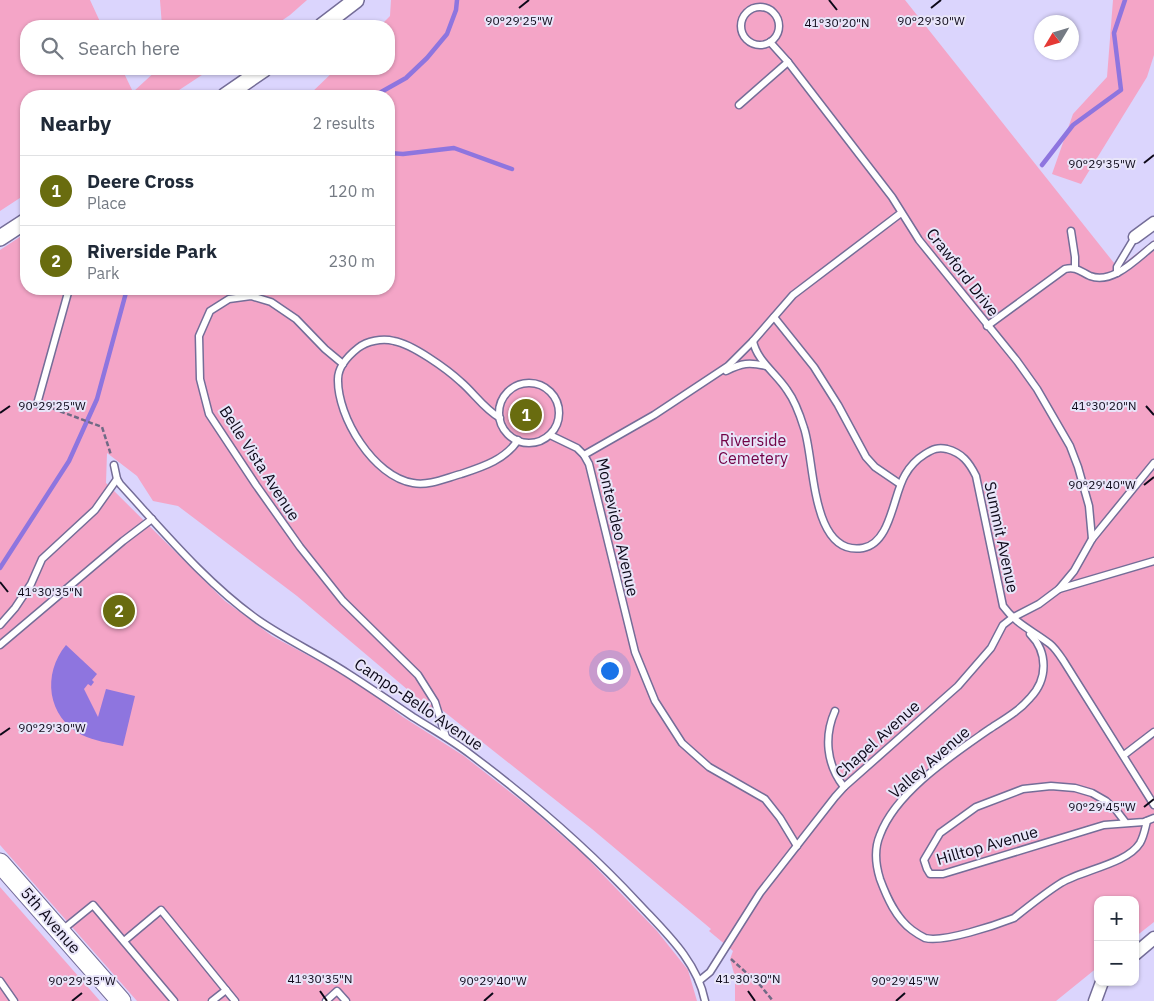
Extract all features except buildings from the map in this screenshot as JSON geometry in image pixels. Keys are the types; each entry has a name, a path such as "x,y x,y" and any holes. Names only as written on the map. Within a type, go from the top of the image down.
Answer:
{"main road":[{"name":"5th Avenue","path":"0,862 121,1001"}],"street":[{"path":"330,20 356,0"},
{"path":"234,90 255,75"},
{"path":"1135,237 1154,223"},
{"path":"0,238 20,225"},
{"path":"1139,951 1154,938"},
{"path":"1096,1001 1101,986"}],"lane":[{"path":"753,8 768,9 775,14 779,22 778,31 770,42 760,45 750,42 741,31 742,19 753,8"},
{"name":"Crawford Drive","path":"770,42 788,62 892,197 919,240 1017,361 1037,389 1070,446 1078,467 1089,506 1092,539"},
{"path":"739,105 788,62"},
{"name":"Montevideo Avenue","path":"797,846 780,818 765,799 709,767 682,743 655,701 635,652 589,464 584,456 654,415 718,374 753,341 806,284 901,213"},
{"path":"1071,231 1075,268"},
{"path":"1117,273 1117,267 1135,237"},
{"path":"987,326 1065,269 1075,268 1096,278 1110,276 1117,273 1154,245"},
{"path":"37,404 67,295"},
{"name":"Belle Vista Avenue","path":"343,364 324,349 296,319 271,302 251,296 229,299 210,311 199,336 200,379 209,414 256,485 343,601 418,675 435,702 446,737"},
{"path":"774,317 814,367 838,405 866,457 875,467 900,484"},
{"path":"500,418 491,412 461,381 444,368 416,350 393,340 372,341 362,345 343,364 338,378 346,419 366,451 379,464 401,480 415,484 431,482 481,467 503,456 518,440"},
{"name":"Summit Avenue","path":"753,341 756,354 779,379 794,401 805,429 818,509 828,531 845,545 854,548 864,548 873,544 882,535 900,484 914,462 932,450 940,448 958,453 965,458 976,476 1002,606 1022,626 1052,645 1124,755 1154,805"},
{"path":"718,374 741,364 756,364 769,367"},
{"path":"531,383 544,386 552,393 558,404 559,414 556,428 550,435 543,440 524,443 513,438 504,428 499,409 501,402 510,390 520,384 531,383"},
{"path":"550,435 577,448 584,456"},
{"name":"Chapel Avenue","path":"700,982 710,972 760,893 844,787 958,686 991,648 1003,625 1012,618 1039,604 1059,589 1074,571 1092,539 1154,463"},
{"name":"Campo-Bello Avenue","path":"114,465 117,479 152,520 220,590 258,620 293,643 345,671 469,753 528,800 614,877 686,957 700,982 705,1001"},
{"path":"0,625 15,608 31,584 42,559 95,510 117,479"},
{"path":"0,645 123,541 152,520"},
{"path":"1059,589 1154,561"},
{"name":"Valley Avenue","path":"1022,626 1034,638 1043,656 1045,666 1043,676 1032,697 1008,718 966,746 921,782 892,812 879,836 876,850 877,869 888,901 912,930 925,938 934,939 951,936 1005,921 1014,918 1060,883 1078,874 1102,866 1134,850 1144,835 1147,821"},
{"path":"835,711 830,724 827,744 832,764 838,779 844,787"},
{"path":"1124,755 1154,732"},
{"name":"Hilltop Avenue","path":"1126,823 1106,801 1092,793 1075,788 1051,786 1023,789 976,807 940,833 924,860 926,869 930,874 943,874 1104,825 1126,823 1147,821 1154,818"},
{"path":"60,931 93,905 174,1001"},
{"path":"124,941 161,910 235,1001"},
{"path":"0,982 14,1001"},
{"path":"212,1001 226,990"},
{"path":"326,1001 337,991 346,1001"}],"path":[{"path":"37,404 102,427 114,465"},
{"path":"722,952 760,985 773,1001"}],"green space":[{"path":"0,0 90,0 99,20 20,20 20,75 125,75 132,90 20,90 20,198 0,211"},
{"path":"160,0 307,0 283,20 162,20"},
{"name":"Riverside Cemetery","path":"391,0 905,0 1118,268 1154,240 1154,922 1139,934 1139,896 1094,896 1094,970 1056,1001 735,1001 735,977 730,959 733,951 709,931 711,929 592,829 442,710 434,712 297,596 178,506 153,501 137,476 107,453 106,483 225,601 272,636 352,679 403,717 464,756 533,810 584,855 657,931 688,970 697,1001 137,1001 0,845 0,250 20,237 20,295 395,295 395,90 314,90 330,75 395,75 395,20 386,20 390,16"},
{"path":"1113,0 1154,0 1154,55 1147,77 1081,184 1052,174 1073,114 1107,77"},
{"path":"151,75 202,75 179,90 135,90"},
{"path":"0,887 100,1001 0,1001"}],"shaded area":[{"path":"66,645 97,674 92,680 94,682 91,686 88,684 84,689 98,717 106,689 135,696 123,746 82,735 70,727 61,717 55,706 51,681 58,656"}],"waterway":[{"path":"385,90 406,78 427,58 447,34 456,10 457,0"},
{"path":"1042,165 1073,125 1121,90 1114,33 1125,0"},
{"path":"395,153 454,148 512,169"},
{"path":"0,568 69,461 97,399 125,295"}],"place":[{"name":"Deere Cross","path":"526,415"},
{"name":"Riverside Park","path":"119,611"}]}
